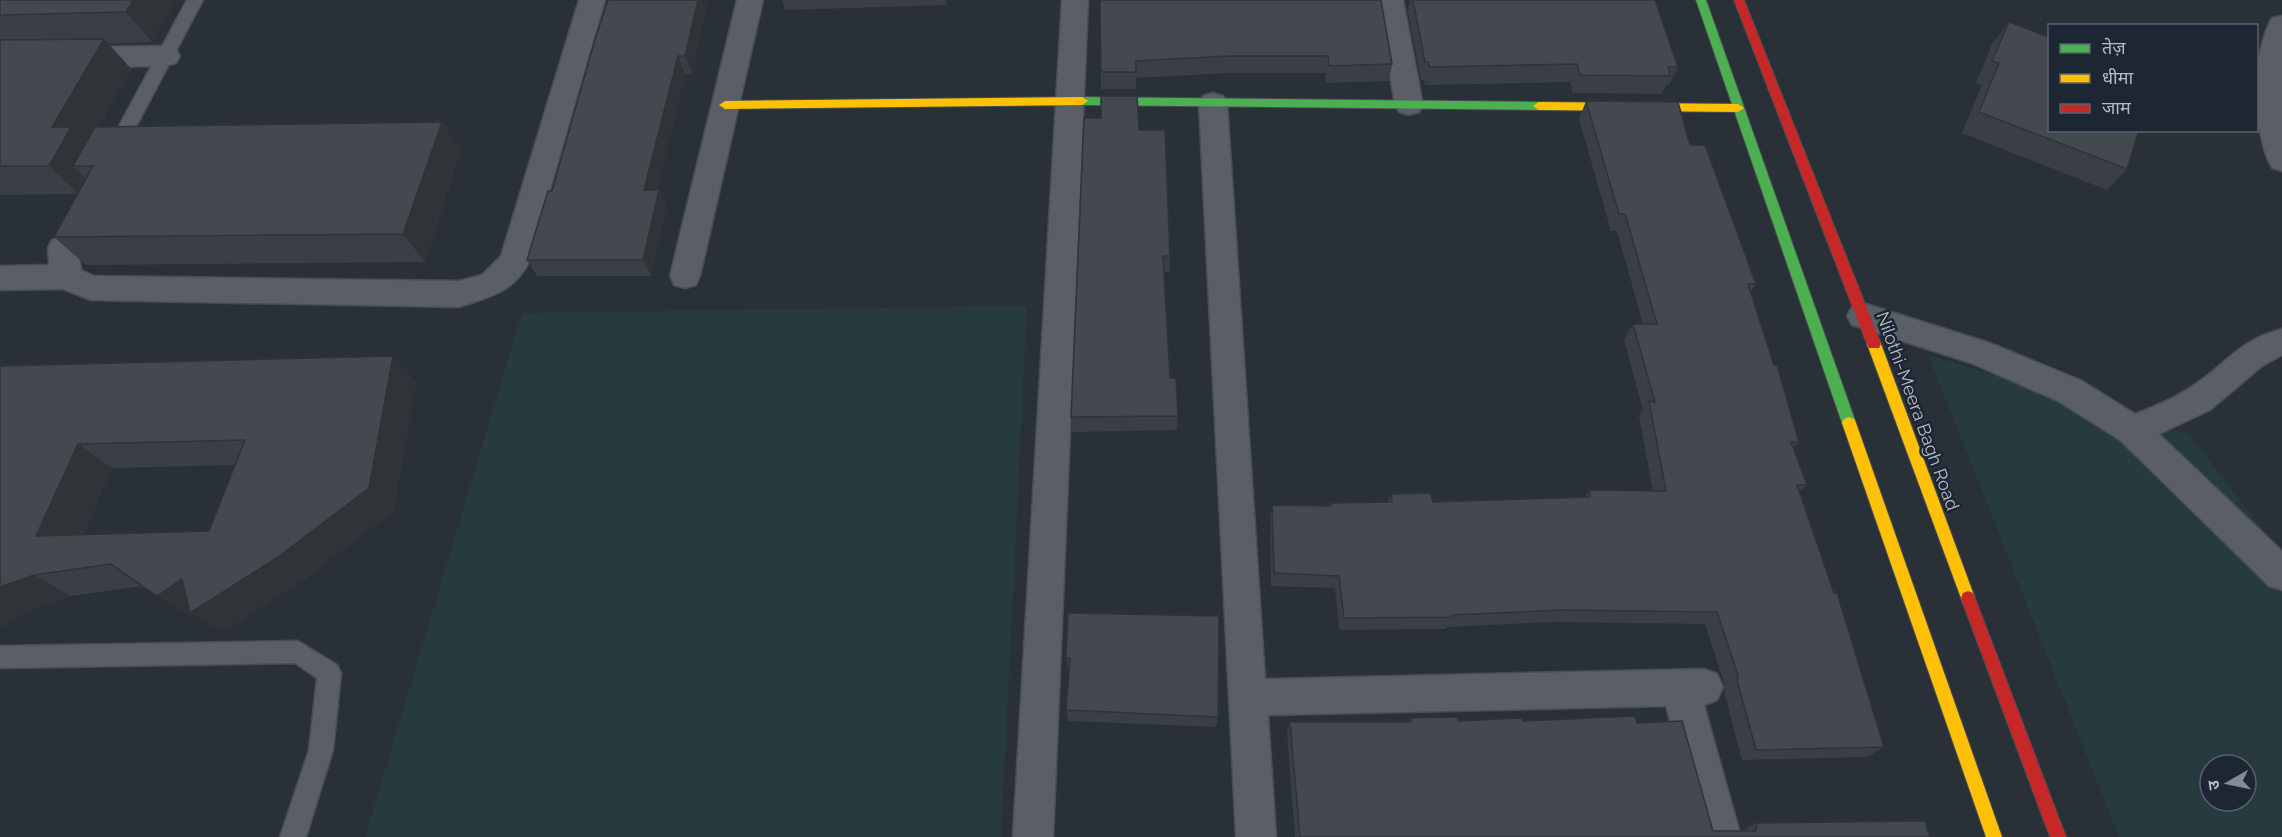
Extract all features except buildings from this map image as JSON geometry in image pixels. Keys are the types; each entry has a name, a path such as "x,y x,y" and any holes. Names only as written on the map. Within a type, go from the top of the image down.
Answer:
{"street":[{"path":"0,278 68,251 91,288 459,294 492,284 514,262 592,0"},
{"path":"685,276 750,0"},
{"path":"1033,837 1076,0"},
{"path":"1390,0 1409,105"},
{"path":"1701,0 1994,837"},
{"name":"Nilothi-Meera Bagh Road","path":"1739,0 1863,316 2058,837"},
{"path":"2282,25 2272,59 2273,127 2282,160"},
{"path":"0,58 166,56"},
{"path":"725,105 1213,102 1738,108"},
{"path":"1213,102 1256,837"},
{"path":"1863,316 1979,352 2070,391 2132,430 2282,574"},
{"path":"2132,430 2175,414 2210,392 2243,360 2272,344 2282,342"},
{"path":"1248,697 1692,687 1721,837"}],"lane":[{"path":"106,167 195,0"},
{"path":"0,657 298,652 329,673 321,750 293,837"}],"green space":[{"path":"1027,306 1001,837 365,837 522,313"},
{"path":"1928,355 2190,435 2282,555 2282,837 2119,837"}],"traffic: fast":[{"path":"1701,0 1849,423"},
{"path":"1082,101 1539,106"}],"traffic: slow":[{"path":"725,105 1082,101"},
{"path":"1539,106 1738,108"},
{"path":"1874,344 1968,598"},
{"path":"1849,423 1994,837"}],"traffic: jam":[{"path":"1739,0 1874,344"},
{"path":"1968,598 2058,837"}]}
